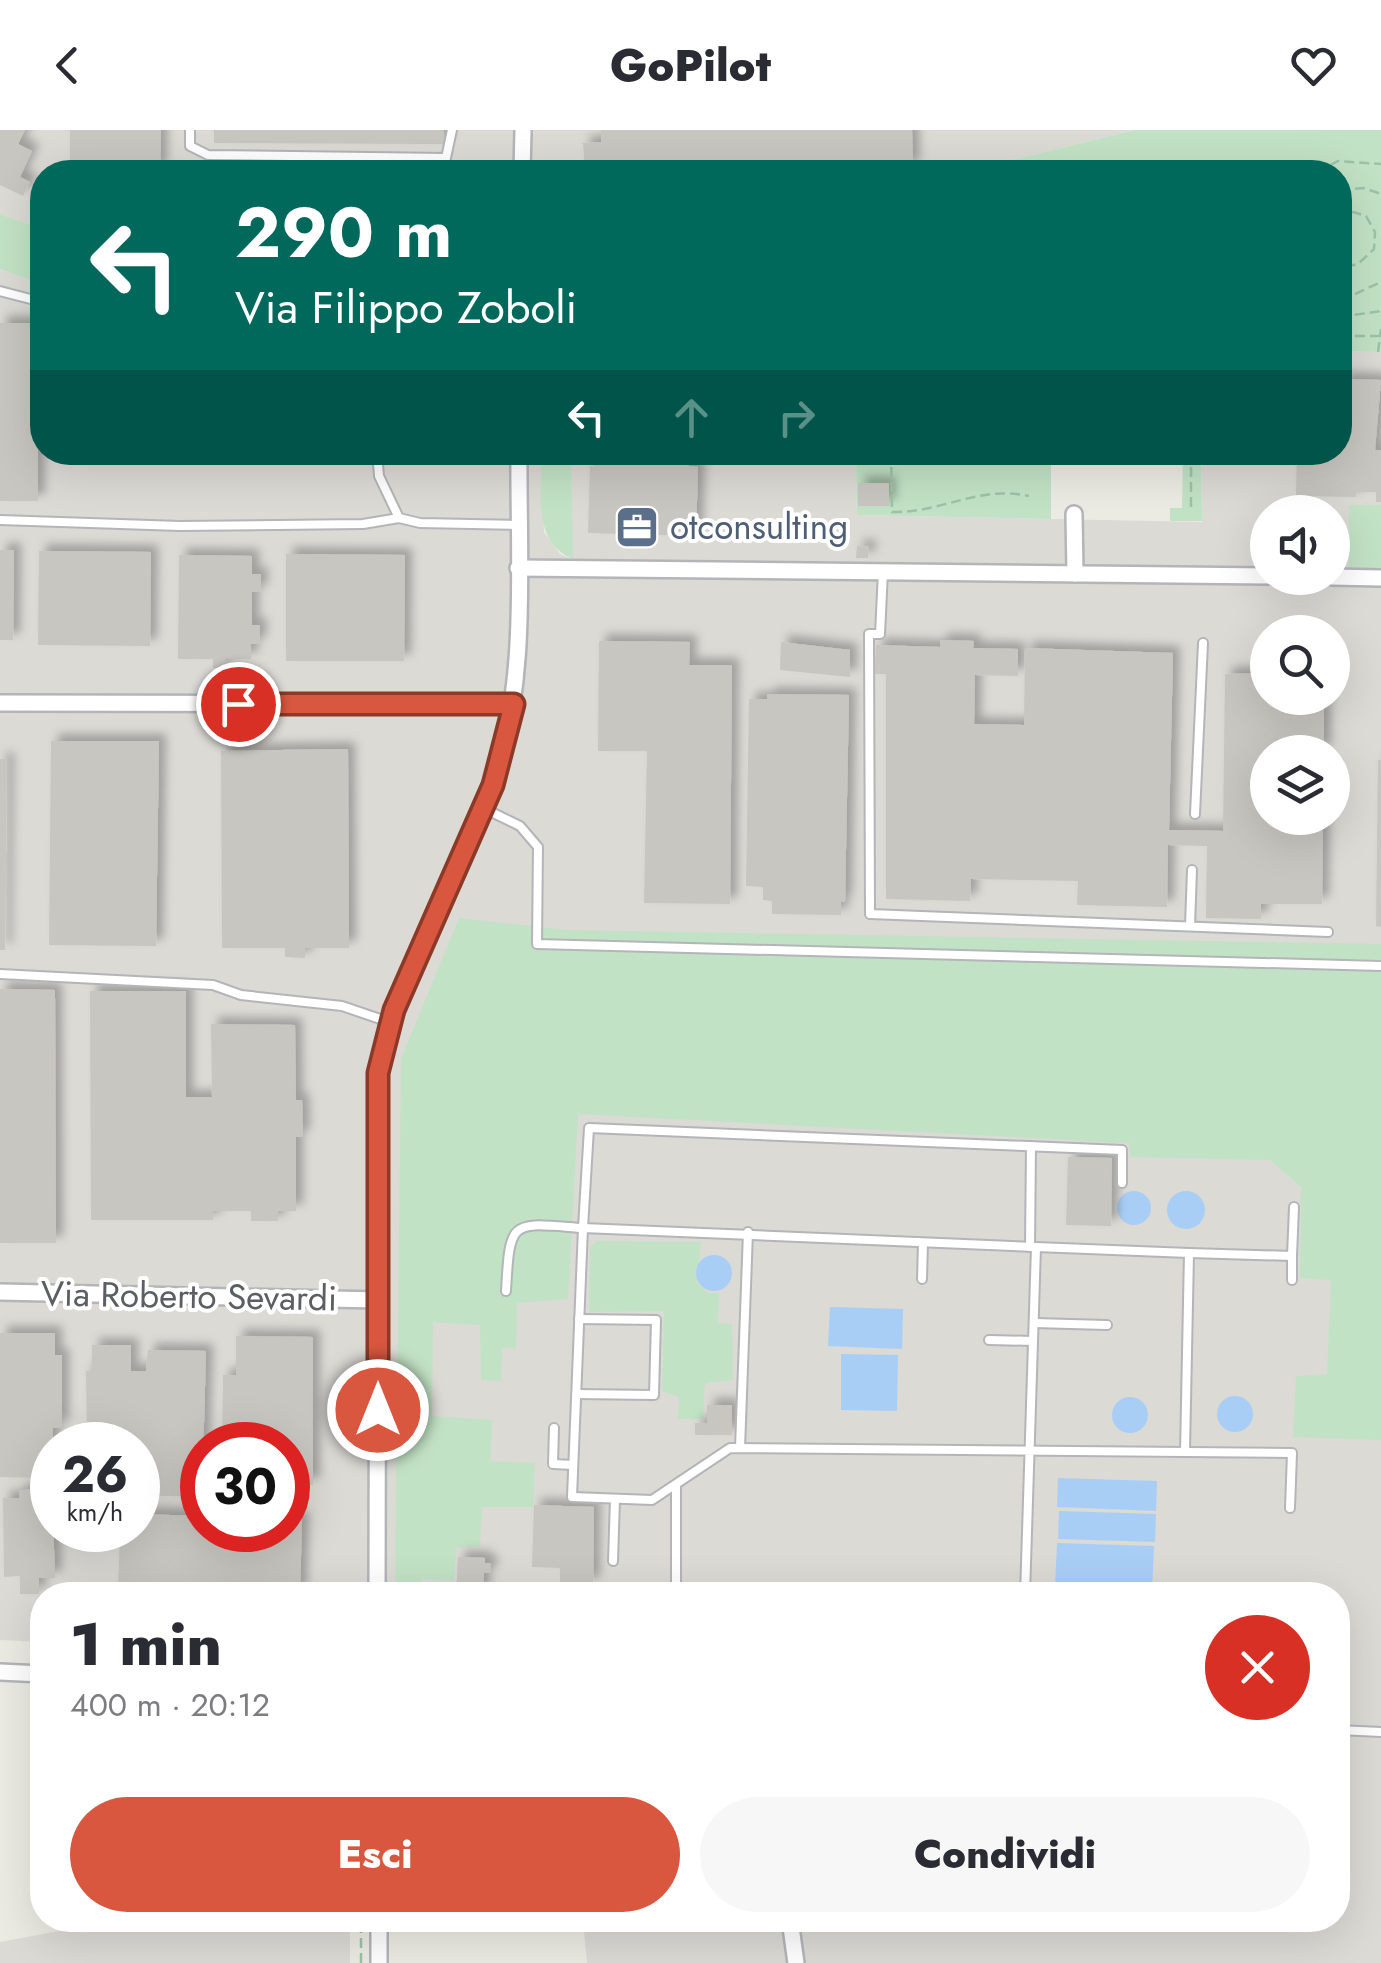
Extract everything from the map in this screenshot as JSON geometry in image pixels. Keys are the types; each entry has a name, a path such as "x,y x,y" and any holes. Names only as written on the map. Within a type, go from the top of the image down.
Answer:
{"street":[{"path":"522,130 522,160"},
{"path":"377,1582 378,1073 390,1022 483,808 514,704 519,465"},
{"path":"1074,514 1075,574"},
{"path":"518,568 1250,576"},
{"path":"1350,577 1381,578"},
{"path":"0,703 514,704"},
{"name":"Via Roberto Sevardi","path":"0,1292 378,1300"},
{"path":"0,1672 30,1673"},
{"path":"379,1932 379,1963"},
{"path":"792,1932 796,1963"}],"lane":[{"path":"190,130 190,146 208,155 446,158 452,130"},
{"path":"0,291 30,299"},
{"path":"378,465 379,476 399,518"},
{"path":"0,520 198,526 364,524 399,518 420,523 518,526"},
{"path":"883,571 880,634 869,634 870,914 1328,932"},
{"path":"1195,814 1202,643"},
{"path":"483,808 520,826 538,847 537,944 1381,966"},
{"path":"1190,926 1192,870"},
{"path":"0,974 213,985 240,995 342,1006 390,1022"},
{"path":"1122,1183 1122,1150 588,1128 572,1497 652,1500 730,1448 1292,1453 1290,1508"},
{"path":"1025,1582 1034,1323 1031,1146"},
{"path":"1292,1280 1294,1207"},
{"path":"506,1291 508,1241 524,1225 1292,1256"},
{"path":"740,1448 748,1232"},
{"path":"922,1278 923,1243"},
{"path":"1185,1452 1189,1253"},
{"path":"577,1394 654,1395 656,1320 579,1319"},
{"path":"1034,1323 1107,1325"},
{"path":"989,1340 1033,1341"},
{"path":"554,1428 552,1464 573,1465"},
{"path":"676,1484 676,1582"},
{"path":"613,1561 616,1498"},
{"path":"1350,1731 1381,1732"}],"path":[{"path":"1352,163 1381,164"},
{"path":"1352,189 1364,188 1381,194"},
{"path":"1352,213 1366,216 1375,232 1374,249 1352,265"},
{"path":"1352,294 1381,282"},
{"path":"1352,315 1381,311"},
{"path":"1378,352 1381,329"},
{"path":"1352,336 1380,336"},
{"path":"892,465 892,512 927,509 988,491 1030,496"},
{"path":"1190,465 1191,512"},
{"path":"361,1932 361,1963"}],"shaded area":[{"path":"0,130 1135,130 1013,160 30,160 30,225 0,214"},
{"path":"0,269 30,280 30,465 542,465 544,532 560,554 572,559 571,465 856,465 857,515 1202,522 1201,465 1352,465 1352,351 1381,352 1381,505 1350,506 1350,495 1250,495 1250,595 1350,595 1350,567 1381,568 1381,1963 587,1963 584,1932 1350,1932 1350,1582 30,1582 30,1641 0,1640"},
{"path":"54,1932 350,1932 350,1963 0,1963 0,1942"}],"green space":[{"path":"1135,130 1381,130 1381,352 1352,351 1352,160 1013,160"},
{"path":"0,214 30,225 30,280 0,269"},
{"path":"542,465 571,465 573,559 550,541 541,499"},
{"path":"856,465 1051,465 1051,519 857,515"},
{"path":"1183,465 1201,465 1202,521 1170,521 1170,508 1182,508"},
{"path":"1350,505 1381,505 1381,568 1350,568"},
{"path":"459,918 567,930 1381,944 1381,1440 1293,1437 1296,1376 1327,1374 1331,1280 1300,1278 1301,1187 1270,1160 1130,1157 1129,1143 578,1114 568,1299 517,1303 516,1349 502,1347 501,1381 481,1380 480,1325 433,1322 432,1416 492,1420 490,1461 535,1463 533,1507 482,1507 480,1546 456,1548 454,1581 395,1582 401,1059"},
{"path":"597,1241 701,1242 697,1283 708,1293 719,1293 718,1323 732,1324 733,1380 705,1383 703,1419 678,1419 679,1397 662,1391 664,1311 589,1312 590,1247"}],"water":[{"path":"1134,1191 1146,1196 1151,1208 1146,1220 1134,1225 1122,1220 1117,1208 1122,1196"},
{"path":"1186,1191 1199,1197 1205,1210 1199,1223 1186,1229 1173,1223 1167,1210 1173,1197"},
{"path":"714,1255 727,1260 732,1273 727,1286 714,1291 701,1286 696,1273 701,1260"},
{"path":"830,1307 903,1309 902,1349 828,1346"},
{"path":"841,1354 898,1355 897,1411 841,1410"},
{"path":"1235,1396 1248,1401 1253,1414 1248,1427 1235,1432 1222,1427 1217,1414 1222,1401"},
{"path":"1130,1397 1143,1402 1148,1415 1143,1428 1130,1433 1117,1428 1112,1415 1117,1402"},
{"path":"1058,1478 1157,1481 1156,1511 1057,1507"},
{"path":"1059,1511 1156,1514 1155,1542 1058,1539"},
{"path":"1057,1543 1154,1546 1152,1582 1055,1582"}],"building":[{"path":"0,130 25,130 18,144 32,151 20,177 30,182 23,196 0,185"},
{"path":"70,130 161,130 160,160 70,160"},
{"path":"214,130 444,130 444,144 214,143"},
{"path":"601,130 912,130 913,160 584,160 583,143 601,142"},
{"path":"0,323 30,323 30,465 38,465 38,501 0,501"},
{"path":"1352,379 1381,380 1375,450 1381,450 1381,502 1376,502 1376,492 1356,492 1356,497 1296,495 1297,465 1352,465"},
{"path":"590,466 698,467 696,536 588,533"},
{"path":"858,483 889,483 889,506 858,506"},
{"path":"857,546 869,547 868,558 856,558"},
{"path":"0,550 14,550 13,640 0,640"},
{"path":"39,551 151,552 150,646 38,645"},
{"path":"286,554 405,555 404,661 286,661"},
{"path":"179,555 252,556 252,574 261,574 260,592 252,592 252,625 260,625 259,644 251,644 251,659 225,659 225,668 213,668 213,659 178,659"},
{"path":"940,640 974,641 973,648 1018,649 1018,676 975,675 974,724 1024,725 1025,648 1173,653 1169,830 1223,831 1225,674 1250,673 1250,715 1324,715 1324,735 1250,735 1250,835 1323,835 1322,904 1261,904 1261,919 1206,918 1207,846 1168,845 1167,907 1077,905 1078,881 971,879 970,901 886,899 886,674 875,674 876,645 940,647"},
{"path":"599,641 690,642 689,665 732,665 730,904 644,903 647,751 598,751"},
{"path":"781,642 850,650 850,677 780,670"},
{"path":"767,694 849,695 845,902 841,902 841,915 772,914 772,901 763,900 763,887 746,886 749,699 767,699"},
{"path":"51,741 159,741 156,946 49,945"},
{"path":"348,749 349,948 305,948 305,958 285,957 285,948 222,948 221,751"},
{"path":"0,759 7,759 5,950 0,950"},
{"path":"1381,760 1381,927 1376,926"},
{"path":"0,989 55,990 56,1243 0,1243"},
{"path":"90,991 186,991 186,1097 212,1097 211,1024 295,1025 296,1100 302,1100 303,1137 296,1137 296,1211 278,1211 278,1221 251,1221 251,1211 213,1211 213,1220 91,1220"},
{"path":"1068,1157 1112,1158 1111,1226 1066,1225"},
{"path":"0,1333 55,1333 55,1355 62,1355 62,1422 30,1422 30,1478 0,1477"},
{"path":"236,1336 313,1337 313,1485 310,1422 222,1422 223,1375 236,1375"},
{"path":"92,1345 131,1345 131,1371 146,1371 148,1350 206,1351 204,1422 180,1422 180,1496 160,1496 160,1422 87,1422 86,1371 92,1371"},
{"path":"707,1405 732,1405 732,1435 695,1435 695,1423 707,1423"},
{"path":"30,1489 30,1552 54,1552 55,1578 30,1582 30,1594 20,1594 20,1576 4,1577 3,1498 19,1498 19,1491"},
{"path":"534,1505 594,1507 593,1582 560,1582 560,1568 532,1567"},
{"path":"160,1515 180,1515 180,1552 301,1552 300,1582 118,1582 119,1552 160,1552"},
{"path":"458,1557 485,1558 485,1563 491,1563 484,1582 457,1582"}],"place":[{"name":"otconsulting","path":"637,527"}],"route":[{"path":"238,704 514,704 493,785 394,1010 378,1073 378,1410"}]}
